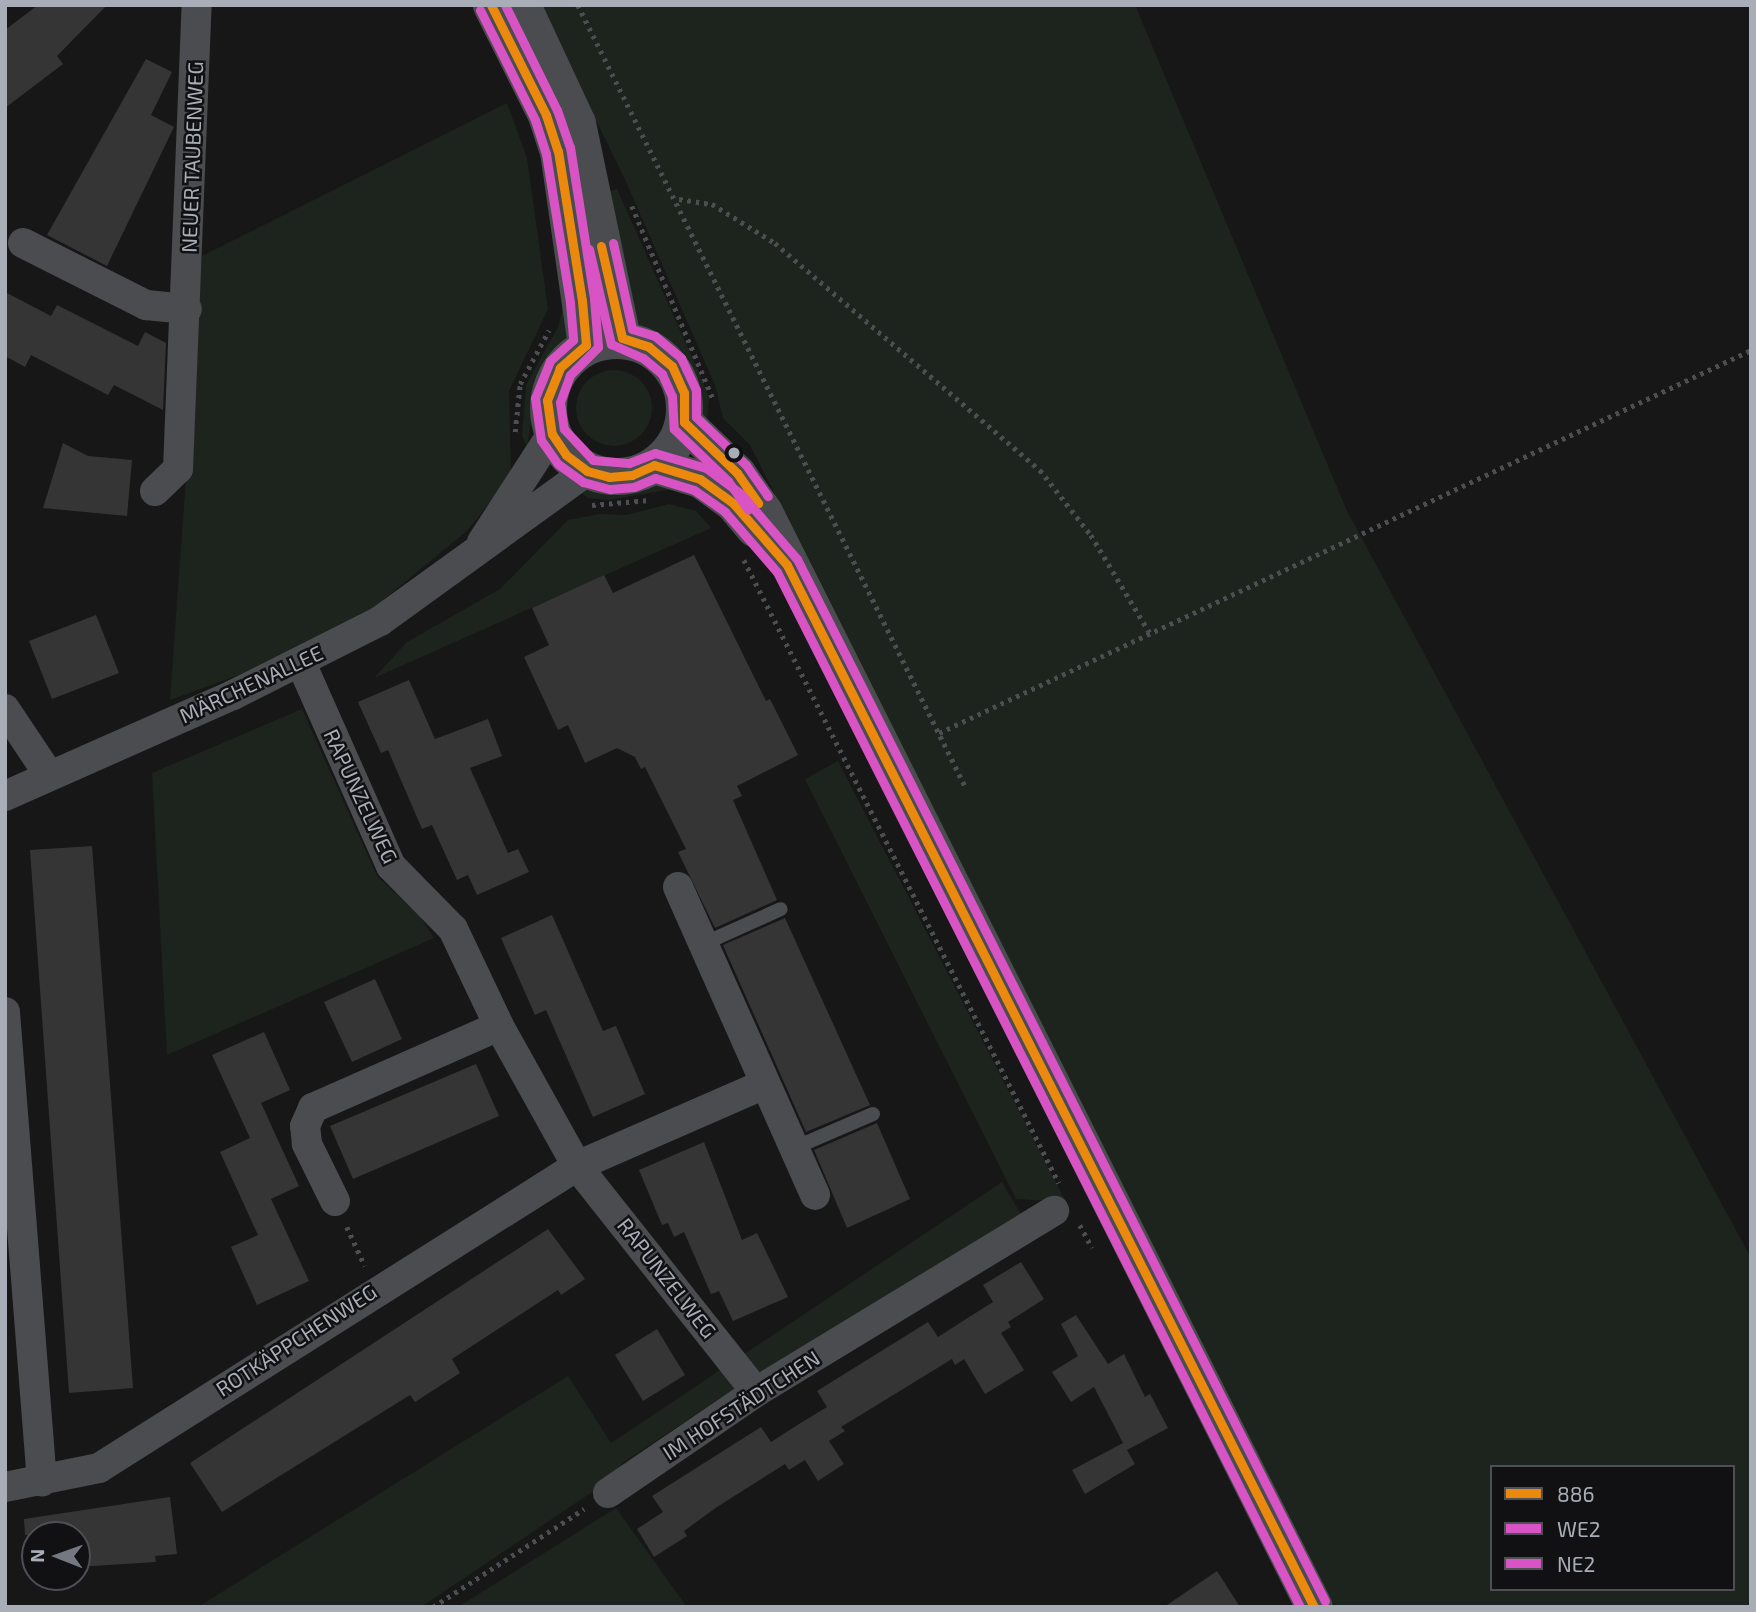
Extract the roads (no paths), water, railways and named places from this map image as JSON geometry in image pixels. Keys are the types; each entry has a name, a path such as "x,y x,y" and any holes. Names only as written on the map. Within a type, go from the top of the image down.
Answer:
{"street":[{"name":"NEUER TAUBENWEG","path":"155,491 178,469 187,309 197,5"},
{"path":"491,5 546,115 558,152 586,345"},
{"path":"522,5 577,123 622,338"},
{"path":"23,243 146,305 187,309"},
{"path":"788,565 733,503 688,473 657,482 632,475 609,477 587,471 566,455 552,434 547,400 559,368 586,345 622,338 649,347 672,366 684,393 764,512 788,565 1314,1607"},
{"path":"657,482 673,447 699,414"},
{"name":"MÄRCHENALLEE","path":"480,545 528,465 552,434"},
{"name":"MÄRCHENALLEE","path":"5,796 301,663 380,621 436,583 480,545 530,513 555,490 587,471"},
{"name":"RAPUNZELWEG","path":"301,663 391,866 453,929 499,1026 577,1166 756,1392"},
{"path":"5,709 49,775"},
{"path":"678,887 815,1195"},
{"path":"5,1012 42,1482"},
{"path":"335,1200 307,1144 305,1126 313,1108 499,1026"},
{"path":"577,1166 765,1084"},
{"name":"ROTKÄPPCHENWEG","path":"5,1487 42,1482 99,1468 379,1287 577,1166"},
{"name":"IM HOFSTÄDTCHEN","path":"608,1493 756,1392 1064,1206"}],"lane":[{"path":"703,944 781,908"},
{"path":"794,1148 873,1114"}]}
